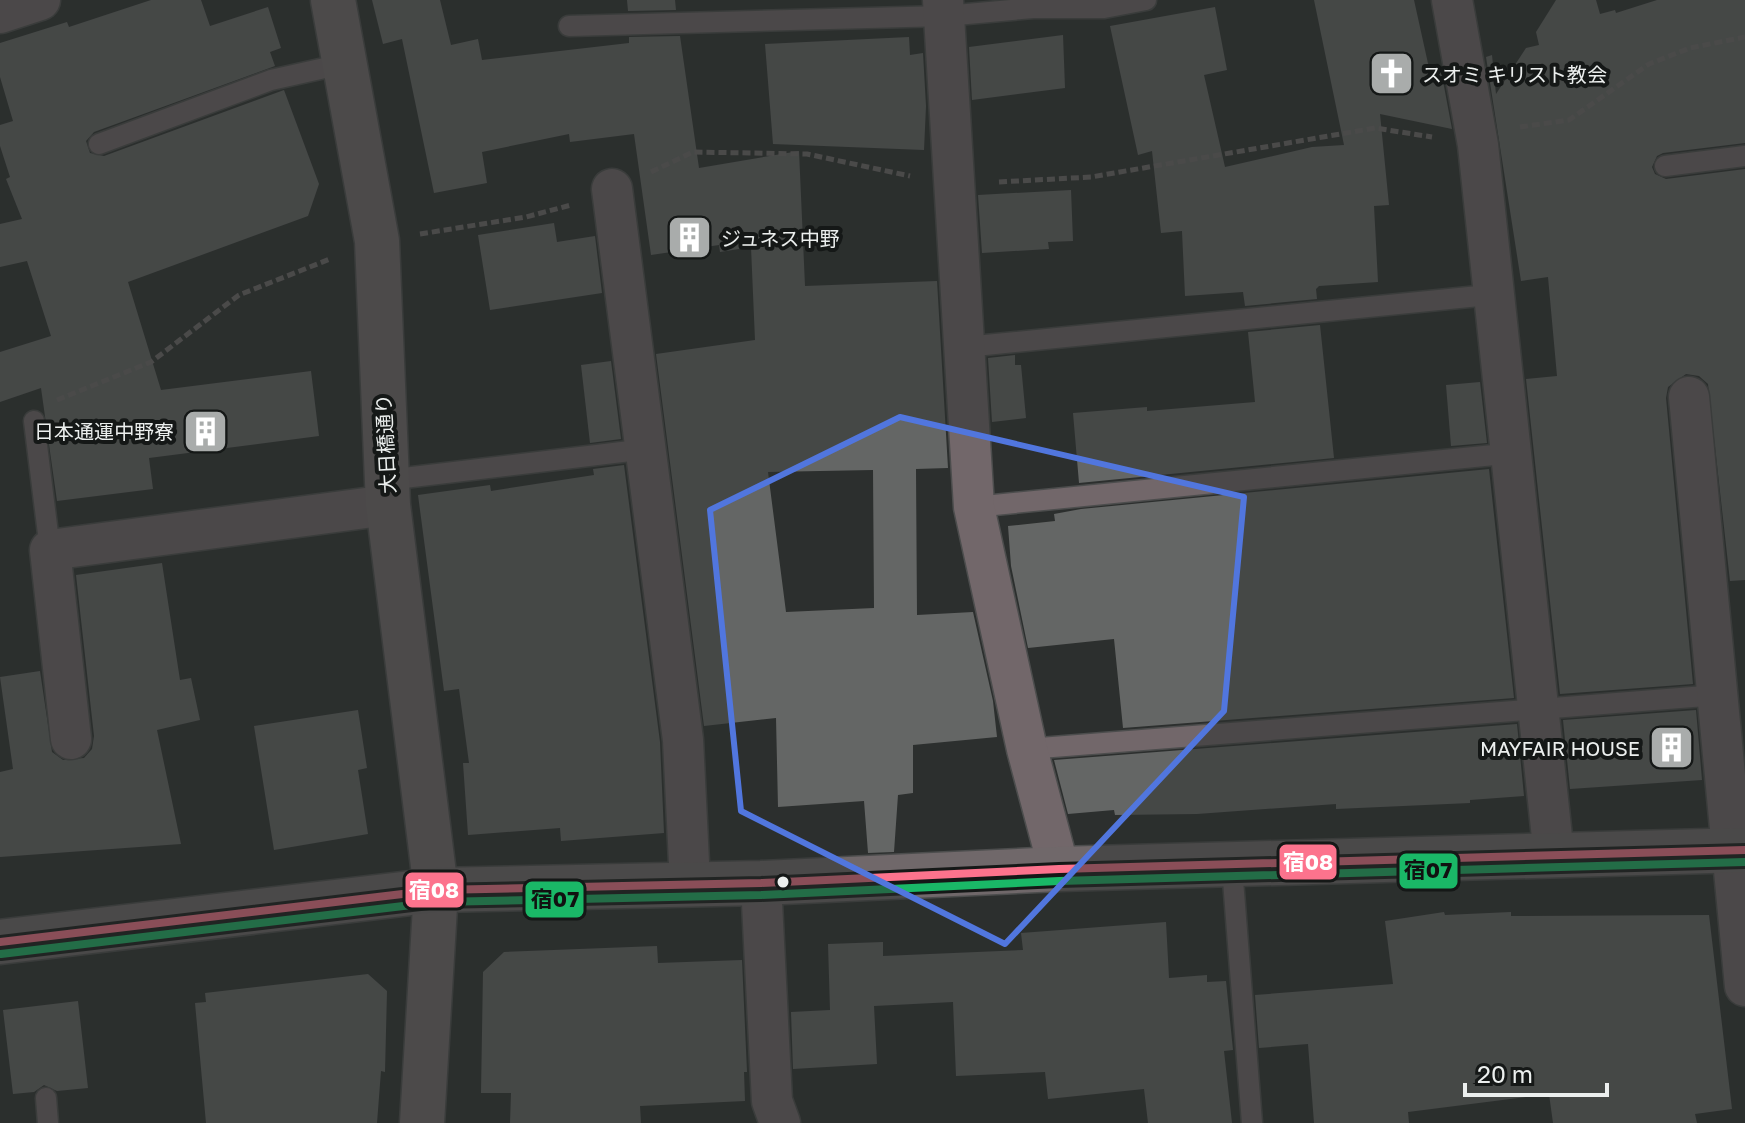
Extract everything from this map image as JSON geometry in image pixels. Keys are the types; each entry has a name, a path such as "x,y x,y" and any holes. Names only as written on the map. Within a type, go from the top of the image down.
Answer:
{"main road":[{"path":"0,942 436,890 761,883 1059,869 1232,867 1739,851"}],"street":[{"path":"0,13 40,0"},
{"name":"大日橋通り","path":"333,0 347,63 377,241 388,493 436,890 422,1123"},
{"path":"1452,0 1476,134 1496,298 1542,711 1554,856"},
{"path":"944,8 974,507 1027,749 1059,869"},
{"path":"612,189 683,740 690,883"},
{"path":"1689,397 1718,695 1739,851 1745,986"},
{"path":"71,739 50,550 388,493"},
{"path":"761,883 772,1101 780,1123"}],"lane":[{"path":"569,26 944,8 1104,8 1146,0"},
{"path":"99,144 271,80 347,63"},
{"path":"1665,166 1745,156"},
{"path":"965,347 1479,296 1496,298"},
{"path":"34,421 50,550"},
{"path":"388,493 647,449"},
{"path":"974,507 1514,453"},
{"path":"1027,749 1718,695"},
{"path":"1232,867 1252,1123"},
{"path":"46,1098 48,1123"}],"path":[{"path":"1476,134 1569,120 1649,64 1690,48 1745,37"},
{"path":"55,401 151,362 239,295 377,241"}],"highlighted area":[{"path":"900,417 1244,497 1224,711 1005,944 741,811 710,510"}],"building":[{"path":"151,0 201,0 210,26 268,7 281,48 270,52 275,66 94,132 86,141 90,153 104,156 284,90 319,184 308,216 128,282 161,390 311,371 319,436 149,458 153,489 57,501 41,388 0,402 0,352 51,336 27,261 0,267 0,224 22,219 6,179 10,177 0,146 0,125 13,121 0,77 0,43 67,22 69,27"},
{"path":"372,0 440,0 451,45 478,39 482,60 629,43 629,37 680,36 699,168 799,151 805,286 937,281 948,468 916,469 917,615 973,612 993,701 997,737 913,745 913,793 898,795 894,852 868,853 864,801 778,807 776,718 704,726 656,354 755,340 751,247 720,252 719,245 651,255 634,134 570,142 569,134 482,152 487,183 434,193 402,39 383,44","holes":["873,470 874,608 786,612 768,472"]},
{"path":"627,0 675,0 676,10 628,11"},
{"path":"1314,0 1414,0 1429,68 1440,65 1452,129 1380,114 1389,205 1374,206 1378,282 1319,286 1316,289 1317,299 1245,306 1243,292 1185,296 1182,231 1161,233 1152,151 1138,155 1110,26 1215,7 1227,70 1204,75 1225,167 1312,147 1344,145"},
{"path":"1556,0 1596,0 1600,14 1615,10 1616,13 1657,0 1745,0 1745,143 1663,153 1657,156 1652,167 1655,174 1666,179 1745,169 1745,580 1730,581 1708,384 1699,376 1686,374 1668,387 1666,398 1693,684 1560,694 1526,379 1557,376 1548,277 1521,281 1486,57 1492,55 1496,94 1526,48 1539,45 1536,32"},
{"path":"1063,35 1065,88 972,100 969,47"},
{"path":"909,37 910,55 923,53 926,106 924,150 773,144 765,44"},
{"path":"1071,190 1073,241 1048,242 1049,249 982,253 978,195"},
{"path":"554,223 557,242 595,236 602,293 490,310 478,235"},
{"path":"1320,325 1334,458 1079,483 1073,413 1147,407 1147,411 1255,402 1248,332"},
{"path":"1015,355 1015,365 1021,365 1026,418 992,422 988,358"},
{"path":"611,361 621,439 590,443 581,365"},
{"path":"1480,382 1487,443 1451,446 1446,385"},
{"path":"624,465 660,742 664,833 561,841 560,828 468,835 463,763 469,763 459,689 444,691 418,495 490,485 491,491 594,475 593,469"},
{"path":"1489,469 1514,698 1123,728 1114,639 1028,648 1011,566 1008,526 1055,521 1054,514 1081,509"},
{"path":"162,563 180,680 191,678 200,720 157,730 181,844 0,857 0,772 13,769 0,677 40,671 52,752 63,760 84,758 92,749 94,736 76,575"},
{"path":"358,710 367,768 358,770 368,834 274,850 254,726"},
{"path":"1696,710 1702,780 1570,789 1563,720"},
{"path":"1517,724 1524,796 1470,800 1470,803 1336,809 1336,804 1197,814 1115,815 1114,810 1068,814 1054,760"},
{"path":"1444,912 1445,915 1511,912 1511,916 1709,915 1732,1109 1695,1114 1697,1123 1553,1123 1549,1094 1408,1112 1409,1123 1314,1123 1308,1044 1259,1048 1255,995 1393,984 1385,921"},
{"path":"1166,922 1169,978 1207,975 1207,982 1226,981 1233,1050 1224,1051 1232,1123 1148,1123 1144,1089 1048,1099 1045,1072 956,1076 953,1002 874,1006 877,1064 793,1069 791,1012 830,1010 828,944 883,942 883,956 1023,950 1021,933"},
{"path":"657,946 658,963 742,960 747,1072 744,1072 745,1101 640,1106 641,1123 510,1123 511,1093 481,1093 483,972 504,952"},
{"path":"368,974 387,991 385,1072 381,1071 377,1123 206,1123 195,1003 206,1002 205,993"},
{"path":"78,1001 88,1088 57,1091 44,1085 34,1092 13,1094 3,1010"}],"transit line":[{"name":"宿08","path":"0,942 436,890 761,883 1059,869 1745,850"},
{"name":"宿07","path":"1,954 437,902 761,895 1059,881 1745,862"}],"place":[{"name":"スオミ キリスト教会","path":"1391,74"},
{"name":"ジュネス中野","path":"690,238"},
{"name":"日本通運中野寮","path":"205,431"},
{"name":"MAYFAIR HOUSE","path":"1671,748"}]}
